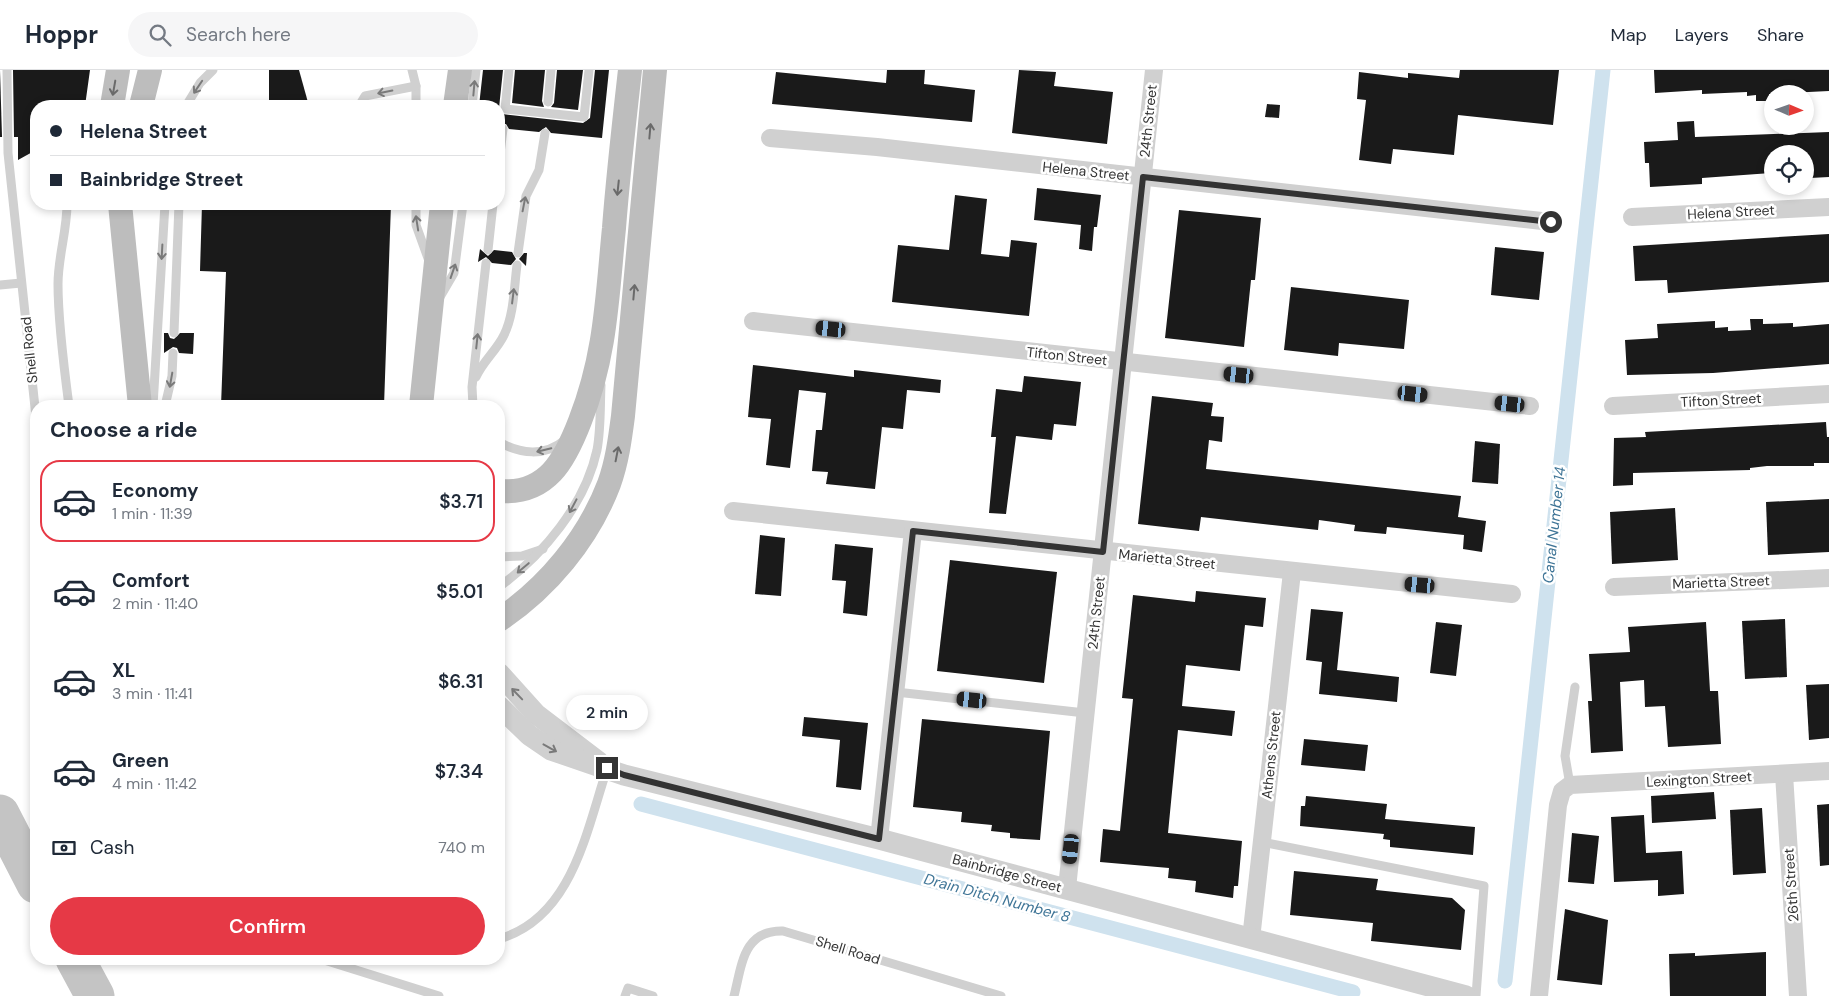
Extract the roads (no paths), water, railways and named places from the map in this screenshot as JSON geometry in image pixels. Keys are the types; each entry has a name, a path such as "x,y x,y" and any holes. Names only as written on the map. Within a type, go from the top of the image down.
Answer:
{"main road":[{"path":"113,100 118,70"},
{"path":"142,100 150,70"},
{"path":"454,100 457,70"},
{"path":"455,100 460,70"},
{"path":"505,491 521,490 550,475 560,465 570,447 596,377 604,340 630,70"},
{"path":"505,616 526,600 545,582 574,547 602,500 614,467 624,416 655,70"},
{"path":"121,210 140,400"},
{"path":"134,210 141,400"},
{"path":"422,400 441,210"}],"street":[{"name":"24th Street","path":"1067,888 1154,70"},
{"name":"Helena Street","path":"770,138 1551,222"},
{"name":"Helena Street","path":"1632,217 1829,207"},
{"name":"Tifton Street","path":"753,321 1530,406"},
{"name":"Tifton Street","path":"1613,406 1829,394"},
{"name":"Marietta Street","path":"733,511 1103,552 1512,594"},
{"path":"879,839 913,531"},
{"name":"Athens Street","path":"1251,939 1292,572"},
{"name":"Marietta Street","path":"1614,586 1829,578"},
{"name":"Bainbridge Street","path":"505,683 529,722"},
{"name":"Bainbridge Street","path":"505,709 607,768 624,775 1067,888 1251,939 1411,988 1466,996"},
{"name":"Lexington Street","path":"1570,784 1829,771"},
{"name":"26th Street","path":"1784,774 1798,996"},
{"path":"1539,996 1558,806 1562,791 1570,784"}],"lane":[{"name":"Shell Road","path":"8,70 8,153 34,400"},
{"path":"190,100 200,82 213,70"},
{"path":"412,70 416,86 416,100"},
{"path":"473,100 476,70"},
{"path":"509,70 505,109 584,117 589,70"},
{"path":"548,102 551,70"},
{"path":"363,100 365,96 416,86"},
{"path":"518,252 524,202 539,170 545,133"},
{"path":"66,210 58,286 68,400"},
{"path":"153,400 165,210"},
{"path":"174,333 179,210"},
{"path":"416,210 416,224 434,275"},
{"path":"430,314 454,273 462,210"},
{"path":"488,250 492,210"},
{"path":"473,400 472,387 486,262"},
{"path":"472,387 482,365 499,343 508,327 517,265"},
{"path":"0,285 21,283"},
{"path":"505,582 545,548 570,511 596,450 604,340"},
{"path":"167,400 172,376 173,353"},
{"path":"505,445 512,449 538,452 561,443 580,422"},
{"path":"505,557 522,556 545,548"},
{"path":"1570,784 1565,756 1575,687"},
{"path":"896,692 1085,713"},
{"path":"505,937 520,932 533,924 552,905 564,887 607,768"},
{"path":"1262,842 1484,886 1476,996"},
{"name":"Shell Road","path":"734,996 747,948 754,939 765,932 774,931 792,933 1001,996"},
{"path":"340,965 439,996"},
{"path":"625,996 628,988 653,996"}],"waterway":[{"name":"Canal Number 14","path":"1505,981 1603,70"},
{"name":"Drain Ditch Number 8","path":"641,804 1353,992"}]}
